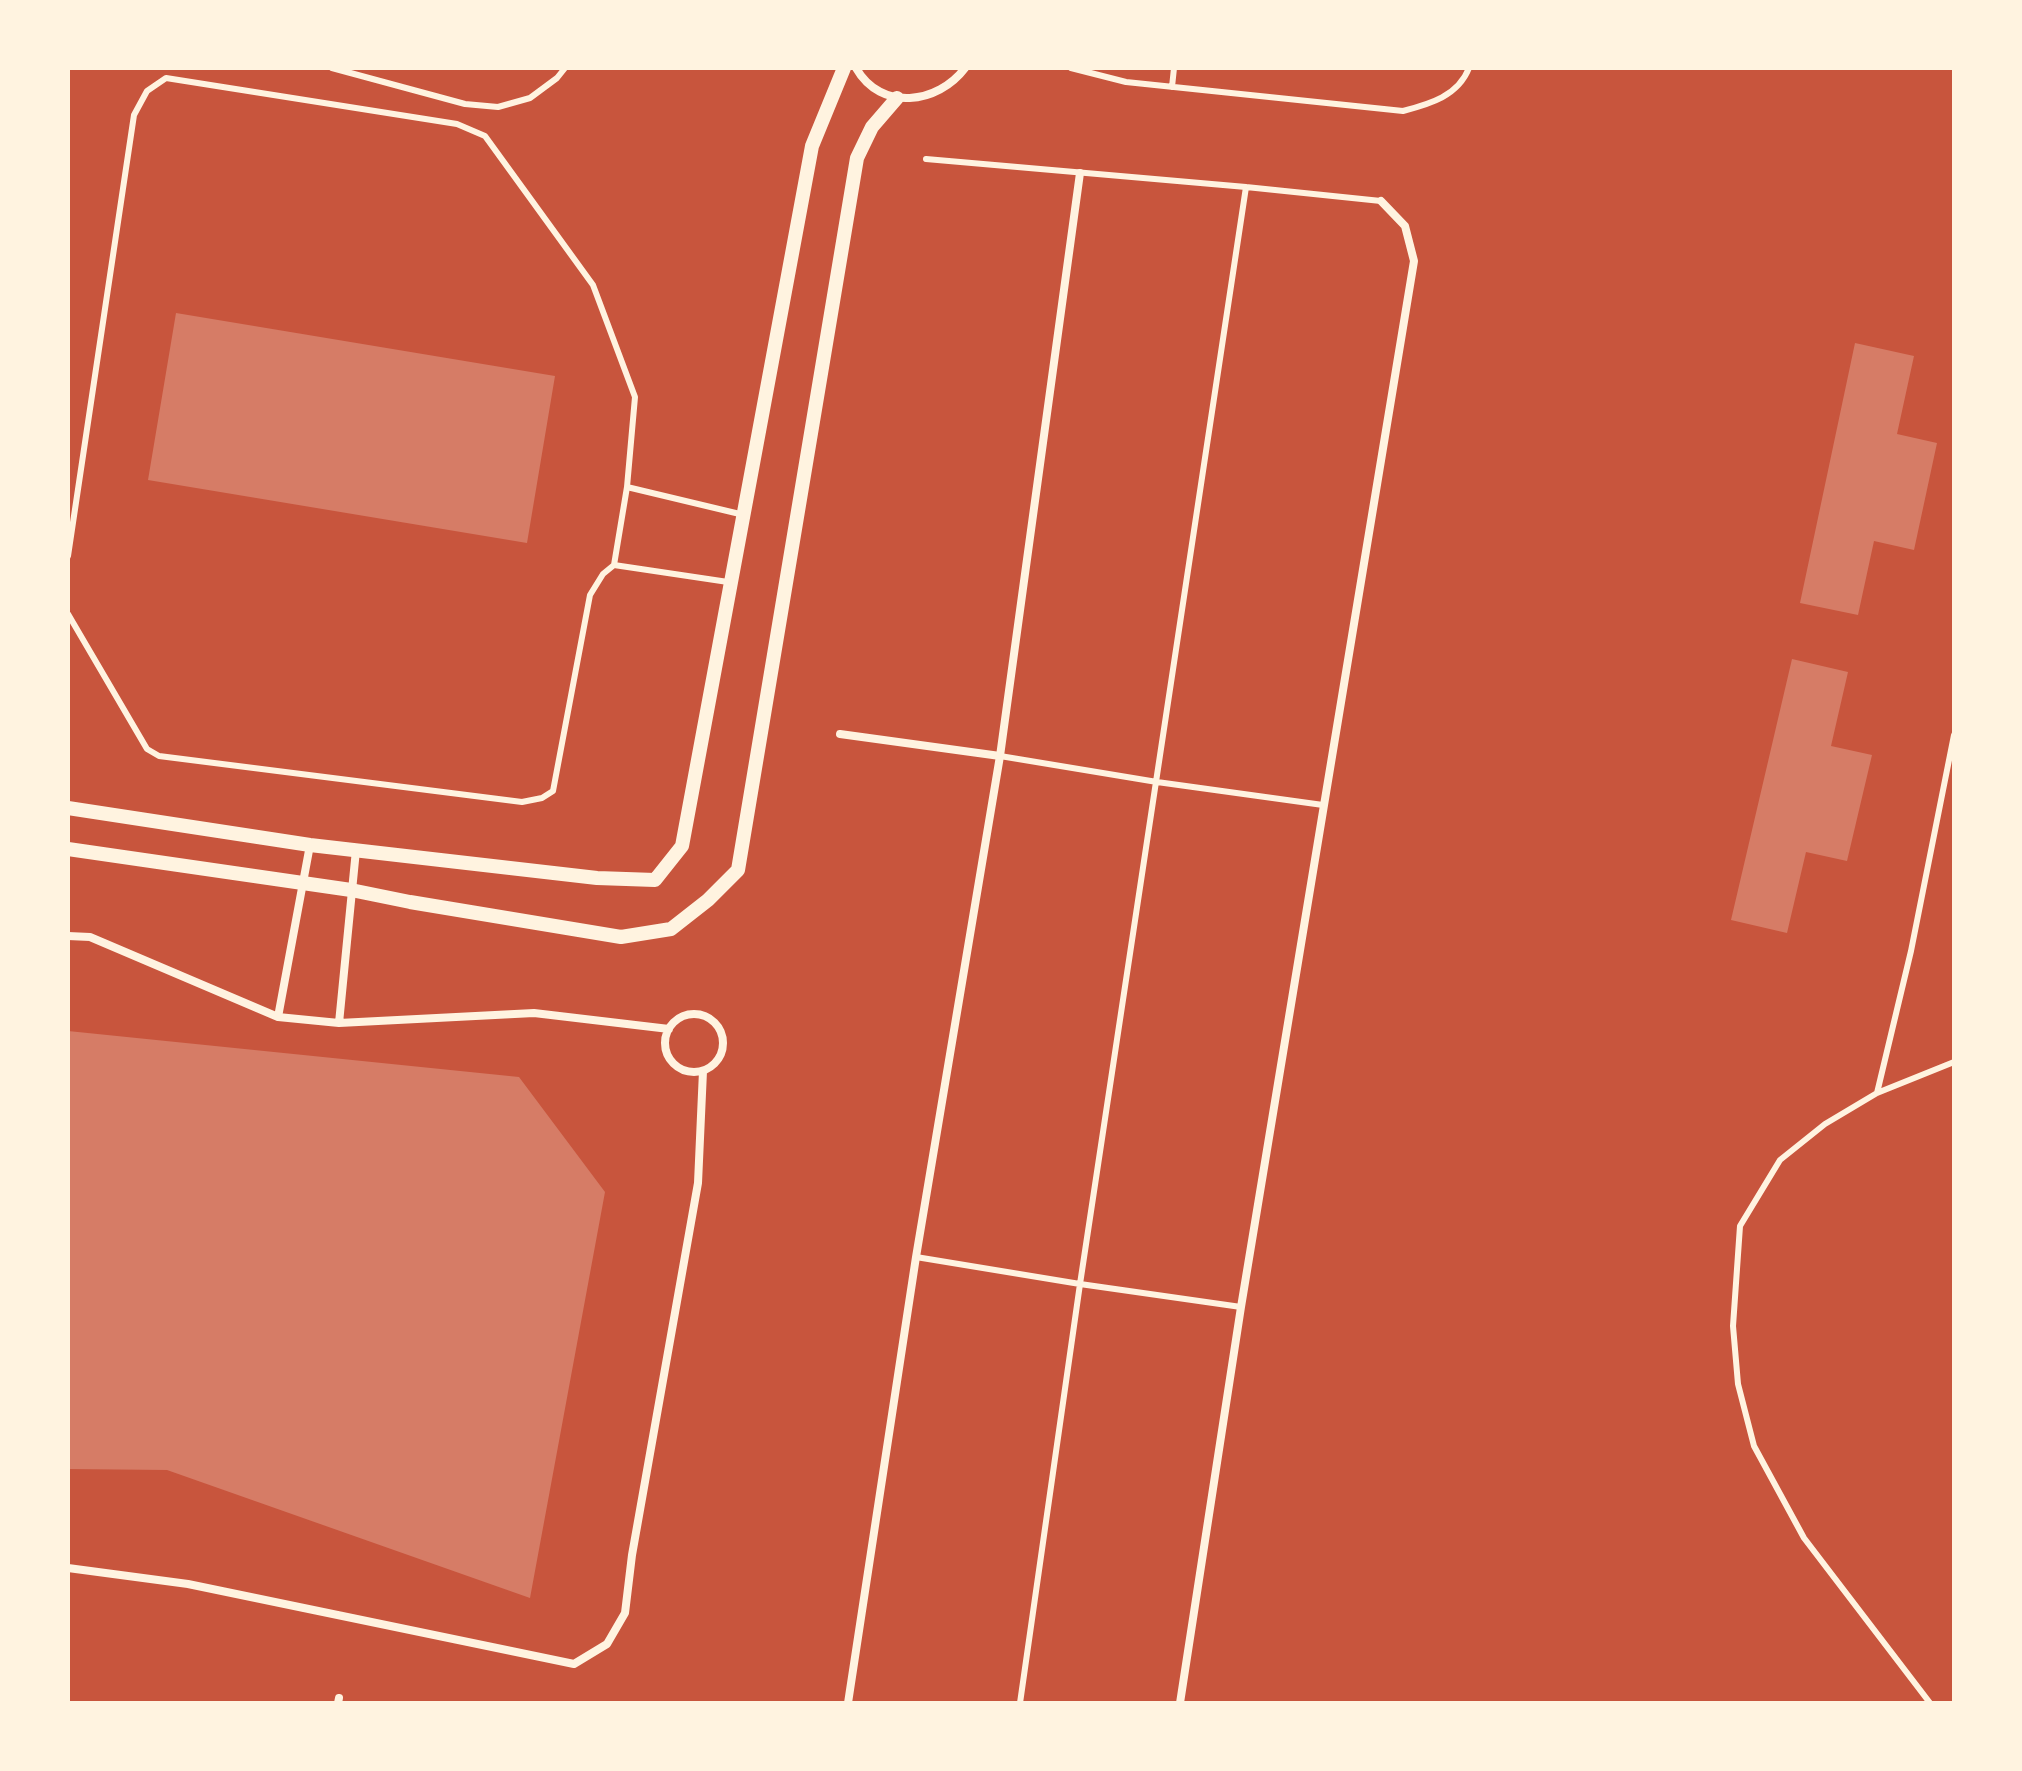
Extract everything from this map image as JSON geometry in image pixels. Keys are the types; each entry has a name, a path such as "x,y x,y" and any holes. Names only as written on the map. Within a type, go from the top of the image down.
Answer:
{"street":[{"path":"68,808 310,845 597,878 655,880 682,846 812,146 844,68"},
{"path":"856,68 876,89 897,98 918,98 939,92 956,80 965,68"},
{"path":"68,849 351,890 621,937 671,929 708,900 738,870 857,158 872,127 897,98"},
{"path":"848,1703 916,1257 1000,756 1080,173"},
{"path":"1180,1703 1241,1307 1414,261 1405,226 1381,201"},
{"path":"840,734 1000,756"},
{"path":"278,1017 310,845"},
{"path":"339,1023 356,850"},
{"path":"68,936 90,937 278,1017 339,1023 534,1013 669,1029"},
{"path":"698,1014 710,1019 719,1028 723,1041 721,1054 714,1065 703,1071 690,1073 677,1068 664,1046 669,1029 673,1022 685,1016 698,1014"},
{"path":"68,1568 188,1584 574,1664 607,1644 625,1613 632,1555 698,1183 703,1071"}],"lane":[{"path":"332,68 465,104 498,107 530,98 565,68"},
{"path":"1071,68 1126,82 1403,111 1448,95 1465,78 1469,68"},
{"path":"1172,87 1174,68"},
{"path":"68,556 134,115 147,91 166,78 457,124 485,136 593,285 635,397 627,487 614,565 603,574 590,595 553,791 542,798 522,802 159,756 147,749 68,614"},
{"path":"926,159 1381,201"},
{"path":"1020,1703 1080,1284 1246,187"},
{"path":"627,487 744,515"},
{"path":"614,565 732,583"},
{"path":"1877,1093 1911,951 1954,735"},
{"path":"1000,756 1323,805"},
{"path":"1930,1703 1804,1538 1754,1446 1738,1384 1733,1326 1740,1226 1780,1160 1825,1124 1877,1093 1954,1062"},
{"path":"916,1257 1241,1307"}],"building":[{"path":"176,313 555,376 527,543 148,480"},
{"path":"1855,343 1914,356 1897,434 1937,443 1914,550 1874,541 1858,615 1800,603"},
{"path":"1792,659 1848,672 1831,746 1872,755 1847,861 1806,852 1787,933 1731,920"},
{"path":"68,1031 519,1077 605,1192 530,1598 167,1470 68,1469"}]}
